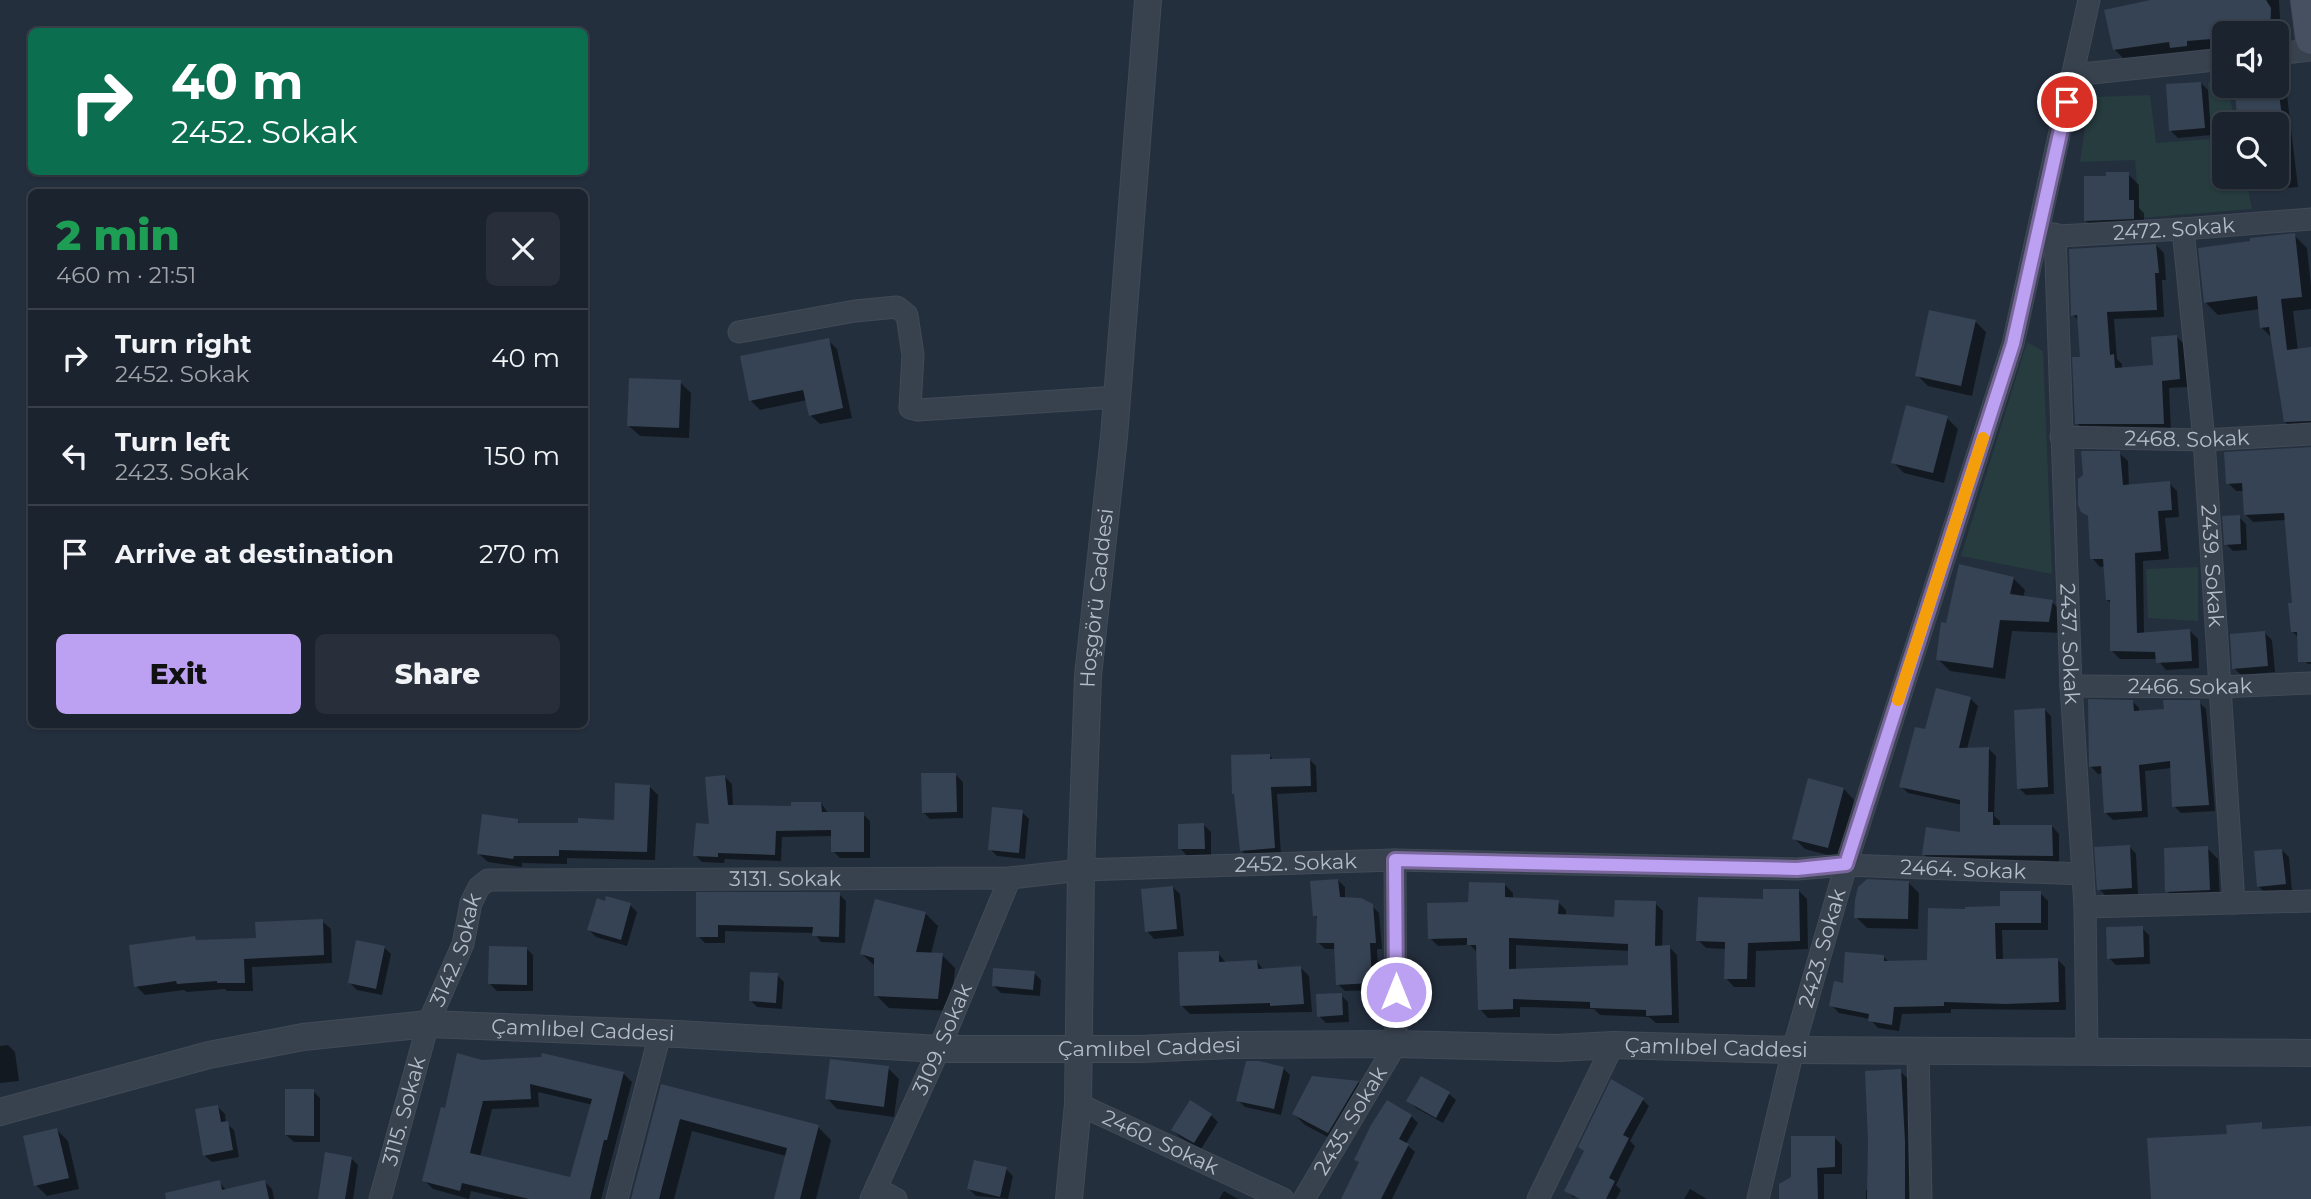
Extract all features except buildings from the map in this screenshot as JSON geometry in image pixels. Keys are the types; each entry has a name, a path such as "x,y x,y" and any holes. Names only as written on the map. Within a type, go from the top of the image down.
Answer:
{"main road":[{"path":"2306,0 2311,39"}],"street":[{"name":"Hoşgörü Caddesi","path":"1069,1199 1078,1104 1081,870 1088,676 1117,397 1148,0"},
{"name":"2423. Sokak","path":"1758,1199 1793,1050 1846,864 2046,236 2073,75 2090,0"},
{"path":"2289,53 2311,50"},
{"path":"2073,75 2212,60"},
{"name":"2472. Sokak","path":"2046,236 2311,219"},
{"name":"2439. Sokak","path":"2183,229 2204,440 2234,903"},
{"name":"2437. Sokak","path":"2046,236 2062,437 2071,687 2085,907 2087,1052"},
{"path":"739,332 897,306 907,315 913,355 910,408 918,410 1117,397"},
{"name":"2468. Sokak","path":"2062,437 2204,440 2311,434"},
{"name":"2466. Sokak","path":"2071,687 2220,687 2311,683"},
{"path":"1395,860 1396,1044"},
{"name":"2452. Sokak","path":"1081,870 1395,860 1797,869 1846,864"},
{"name":"2464. Sokak","path":"1846,864 2083,874"},
{"name":"3131. Sokak","path":"488,880 1010,878 1081,870"},
{"name":"3109. Sokak","path":"874,1194 939,1049 1010,878"},
{"name":"3142. Sokak","path":"428,1024 463,944 471,903 479,887 488,880"},
{"path":"2085,907 2311,901"},
{"name":"Çamlıbel Caddesi","path":"0,1112 209,1055 303,1037 428,1024 939,1049 1140,1049 1231,1045 1396,1044 1558,1048 1613,1045 1793,1050 2311,1053"},
{"name":"3115. Sokak","path":"380,1199 428,1024"},
{"path":"617,1199 660,1034"},
{"name":"2435. Sokak","path":"1304,1199 1396,1044"},
{"path":"1538,1199 1613,1045"},
{"path":"1918,1051 1921,1199"},
{"name":"2460. Sokak","path":"1078,1104 1283,1199"},
{"path":"874,1194 896,1199"}],"green space":[{"path":"2208,82 2212,82 2212,98 2230,98 2233,112 2212,112 2212,189 2248,189 2252,209 2140,218 2135,160 2080,162 2089,101 2095,97 2150,95 2156,143 2211,139"},
{"path":"2027,342 2043,351 2052,574 1961,556"},
{"path":"2198,567 2198,621 2148,618 2146,569"}],"slow traffic":[{"path":"1898,700 1983,438"}],"route":[{"path":"1396,992 1395,860 1797,869 1846,864 2013,344 2067,102"}]}
